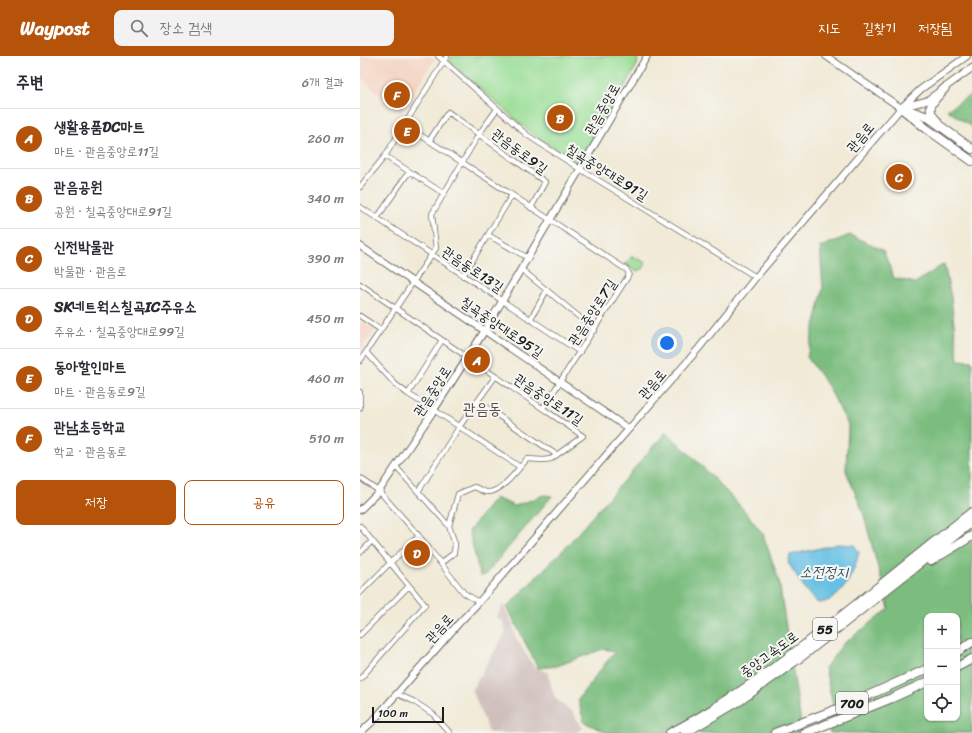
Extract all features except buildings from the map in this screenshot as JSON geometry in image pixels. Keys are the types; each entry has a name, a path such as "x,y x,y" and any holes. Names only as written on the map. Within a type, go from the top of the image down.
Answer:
{"highway":[{"path":"945,88 930,107 934,118 946,131"},
{"path":"901,108 928,117 972,149"},
{"path":"901,108 972,162"},
{"name":"중앙고속도로","path":"670,733 736,695 844,614 972,512"},
{"name":"중앙고속도로","path":"685,733 747,696 801,657 972,522"},
{"path":"904,576 972,536"},
{"path":"960,650 972,642"},
{"path":"960,654 972,648"},
{"path":"960,665 972,659"},
{"path":"960,669 972,663"},
{"name":"700","path":"775,733 845,706 924,670"},
{"name":"700","path":"805,733 924,684"}],"main road":[{"path":"826,56 901,108 926,101 972,68"},
{"name":"관음중앙로","path":"360,510 379,491 396,467 486,330 644,57"},
{"name":"관음로","path":"360,733 397,694 459,623 480,602 699,348 756,277 901,108 921,89 966,57"},
{"name":"칠곡중앙대로95길","path":"360,246 486,330 629,429"}],"street":[{"name":"칠곡중앙대로91길","path":"438,56 527,135 756,277"},
{"path":"360,188 385,156 447,56"},
{"name":"관음동로9길","path":"432,214 443,193 497,109"},
{"name":"관음동로9길","path":"428,141 448,112 545,182 531,208"},
{"path":"405,125 550,221"},
{"path":"385,156 443,193"},
{"path":"377,218 410,172"},
{"path":"464,276 512,195"},
{"name":"관음동로13길","path":"360,207 580,352"},
{"name":"관음동로13길","path":"432,214 436,248 432,255"},
{"name":"관음중앙로7길","path":"543,408 595,330 628,274 627,270 550,221"},
{"path":"488,235 528,258"},
{"path":"360,361 432,255"},
{"path":"521,269 595,330"},
{"name":"관음중앙로11길","path":"360,284 583,436 552,459 543,460 527,458 503,486 486,492 474,487 458,494 449,526"},
{"path":"530,320 547,290"},
{"path":"360,316 381,330"},
{"path":"408,394 442,340"},
{"path":"366,352 395,384 408,394 520,467"},
{"name":"관음중앙로11길","path":"418,492 459,427 495,377"},
{"path":"360,392 360,408"},
{"path":"478,402 557,455"},
{"path":"396,467 449,526 455,544 454,553 441,563"},
{"path":"360,478 379,491 419,536 464,592 480,602"},
{"path":"360,526 425,605 360,679"},
{"path":"360,594 419,536"},
{"path":"360,553 372,541"},
{"path":"360,635 409,586"},
{"path":"397,694 413,701 433,714 450,733"}],"shaded area":[{"path":"360,56 430,56 434,60 401,113 360,77"},
{"path":"360,320 375,330 360,352"},
{"path":"503,605 512,623 516,638 534,667 547,672 555,698 573,713 583,728 575,733 489,733 472,689 506,632 503,622 496,618"}],"green space":[{"path":"450,56 634,56 638,59 637,65 581,162 575,163 529,131 450,62"},
{"path":"972,94 972,127 947,110"},
{"path":"850,235 883,250 894,278 915,283 944,264 951,297 958,360 972,361 972,733 829,733 835,714 825,668 843,644 889,609 863,512 846,471 848,425 828,386 807,357 823,289 820,247"},
{"path":"632,256 646,263 643,269 638,270 637,272 626,264"},
{"path":"666,432 695,459 744,510 763,534 779,581 802,730 813,733 607,733 584,722 578,699 615,651 603,649 557,666 538,668 507,607 565,548"},
{"path":"544,495 552,496 485,575 480,576 469,531 495,498 515,506"}],"water":[{"name":"소전정지","path":"838,544 854,545 859,552 854,569 846,585 834,598 818,603 805,589 788,563 790,555"}],"place":[{"name":"관남초등학교","path":"397,95"},
{"name":"관음공원","path":"560,118"},
{"name":"동아할인마트","path":"407,131"},
{"name":"신전박물관","path":"899,177"},
{"name":"생활용품DC마트","path":"477,360"},
{"name":"SK네트웍스칠곡IC주유소","path":"417,553"}],"district":[{"name":"관음동","path":"482,408"}]}
